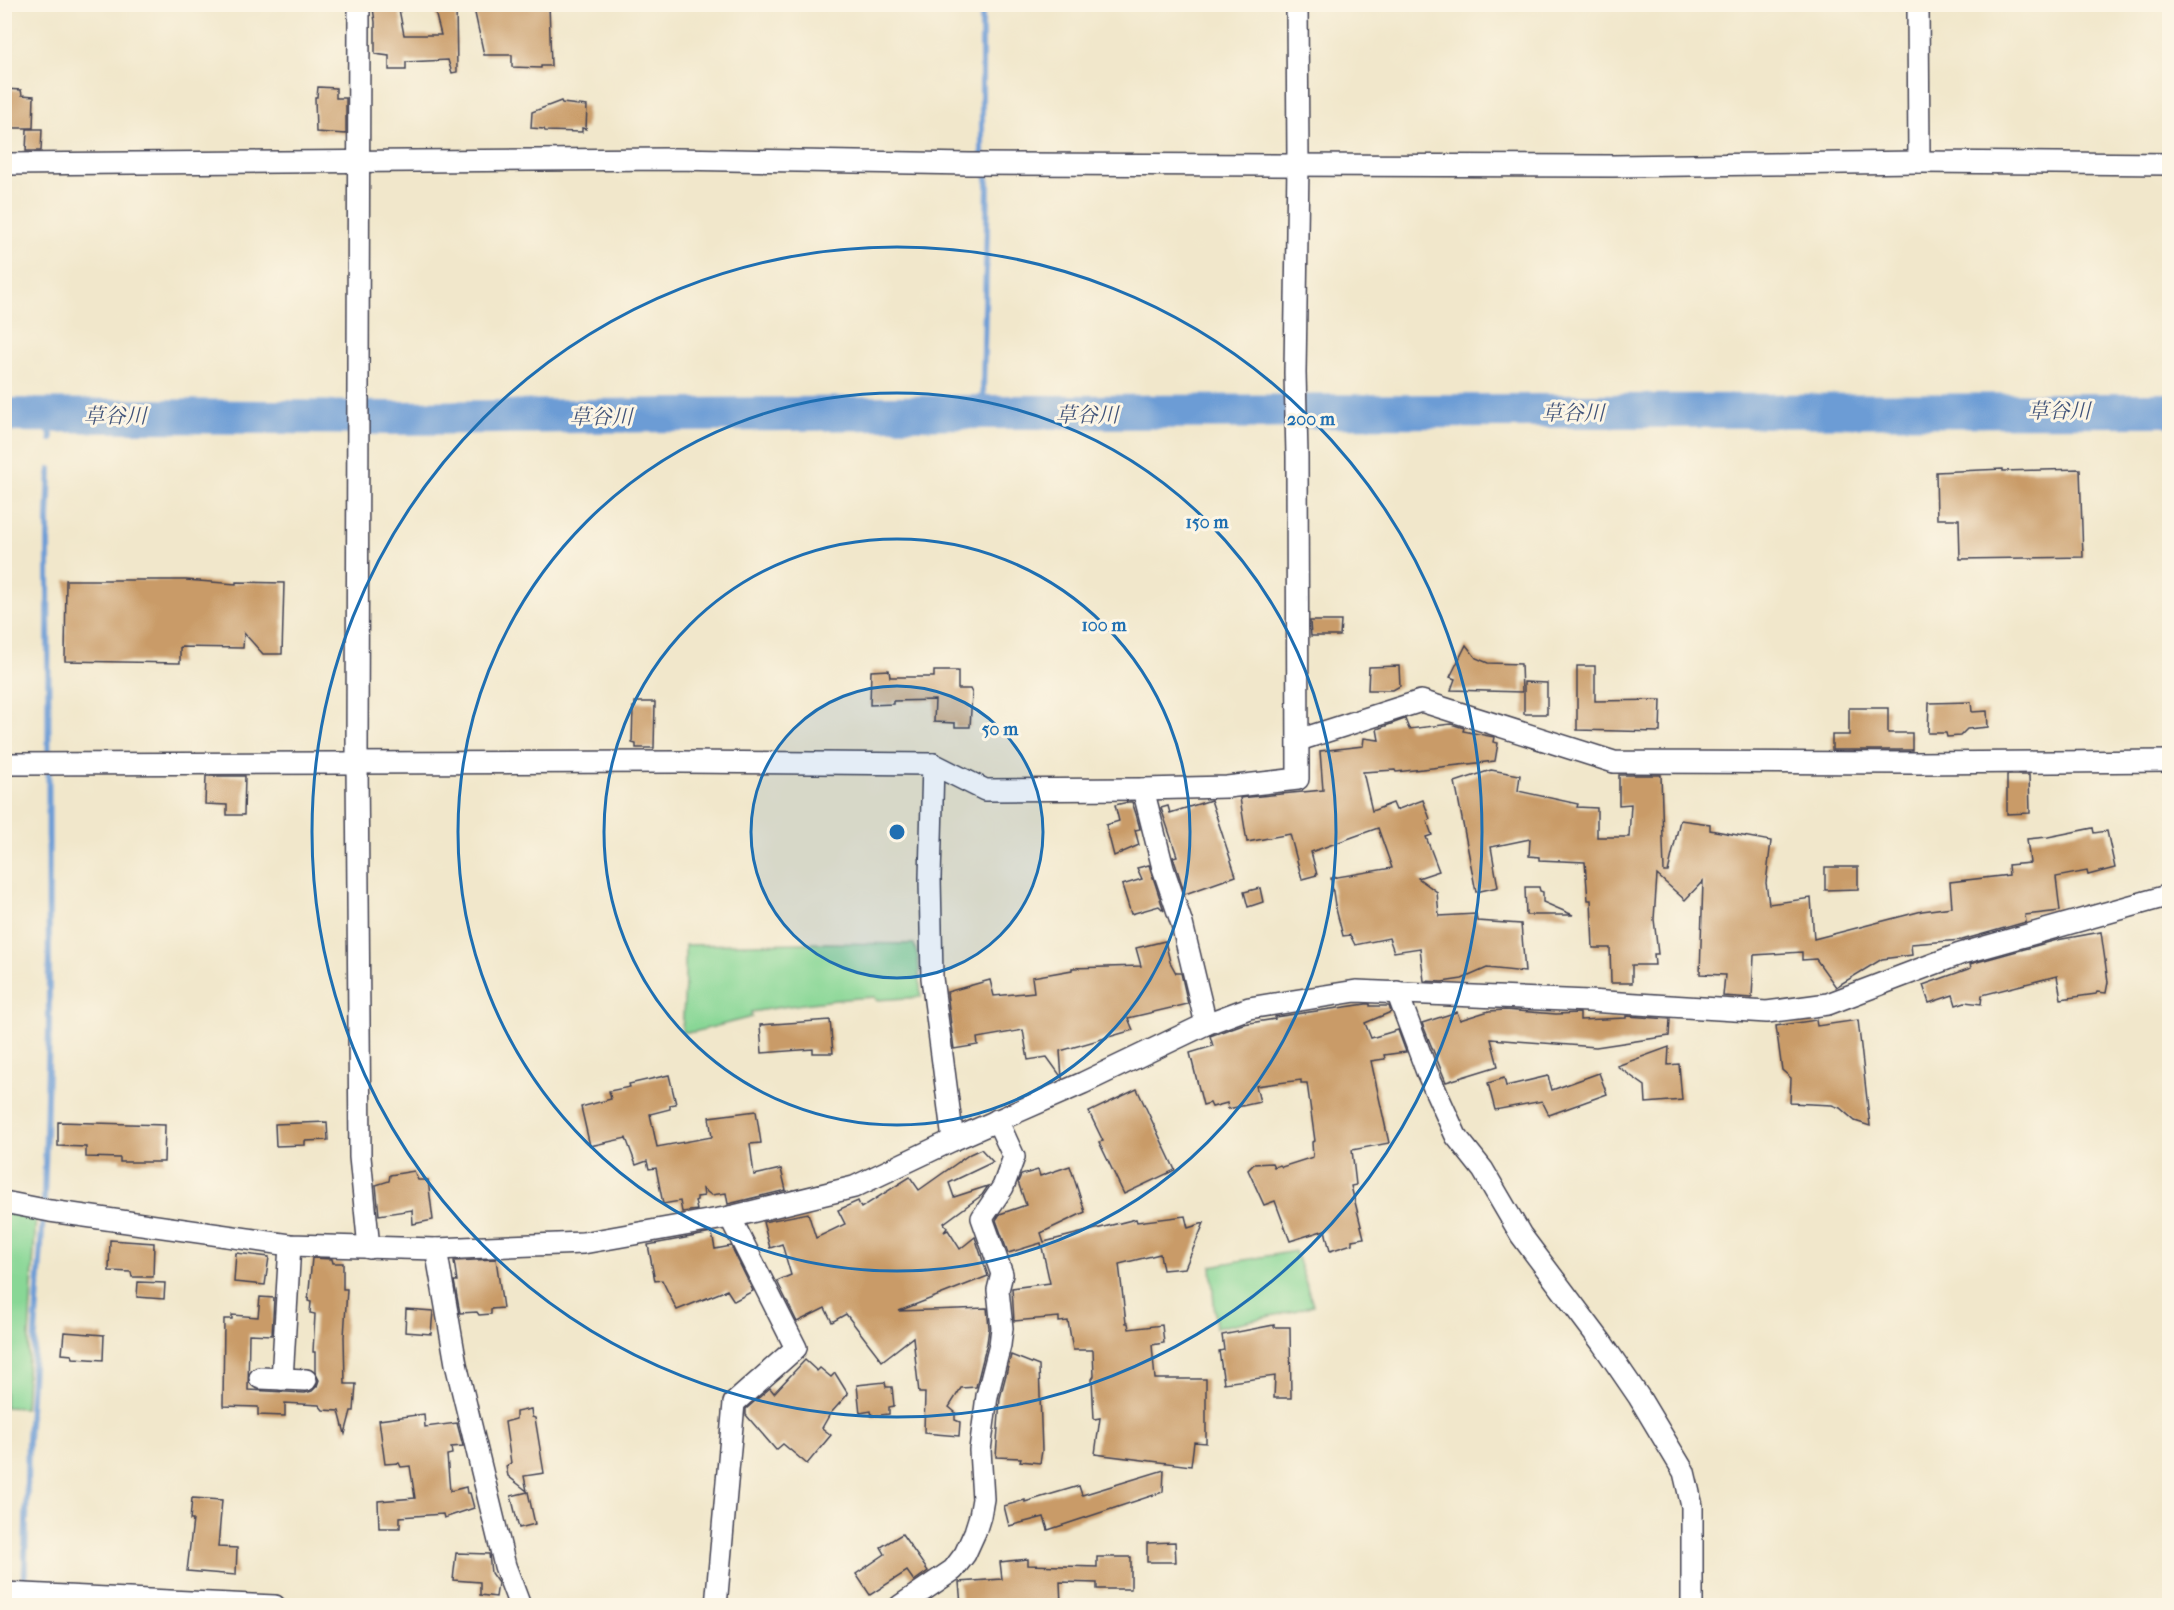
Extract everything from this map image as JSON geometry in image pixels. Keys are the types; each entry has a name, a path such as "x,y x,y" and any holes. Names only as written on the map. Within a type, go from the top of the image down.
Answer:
{"street":[{"path":"359,4 357,762 360,1157 369,1248"},
{"path":"4,764 357,762 933,765 985,790 1227,787 1298,779 1295,373 1298,164 1297,4"},
{"path":"1918,4 1919,162"},
{"path":"4,164 674,159 970,164 1613,166 1919,162 2169,164"},
{"path":"1299,740 1421,701 1614,762 2169,761"},
{"path":"933,765 930,878 932,978 953,1140"},
{"path":"1143,789 1163,868 1182,924 1206,1024"},
{"path":"4,1202 50,1211 290,1245 436,1249 583,1243 730,1217 854,1187 997,1120 1083,1083 1206,1024 1248,1008 1356,992 1397,992 1767,1012 1828,1004 1960,954 2169,895"},
{"path":"1397,992 1427,1072 1456,1136 1483,1170 1521,1235 1602,1342 1639,1397 1684,1473 1692,1506 1692,1605"},
{"path":"900,1605 953,1570 965,1554 980,1516 983,1499 980,1450 987,1396 1002,1328 998,1290 1002,1274 981,1218 1003,1187 1014,1157 997,1120"},
{"path":"716,1605 734,1403 796,1348 730,1217"},
{"path":"282,1379 290,1245"},
{"path":"436,1249 456,1364 505,1566 520,1605"},
{"path":"260,1378 306,1380"},
{"path":"4,1593 275,1605"}],"green space":[{"path":"914,944 918,958 921,997 876,1000 875,997 859,998 797,1005 751,1012 752,1017 694,1032 682,1032 685,945"},
{"path":"4,1209 36,1215 25,1408 5,1407"},
{"path":"1295,1251 1313,1305 1216,1328 1211,1266"}],"building":[{"path":"381,4 398,4 404,35 441,35 433,4 456,4 457,72 452,73 448,60 406,62 406,70 389,70 389,56 375,54 373,8 382,6"},
{"path":"473,4 549,4 551,66 512,67 512,55 484,55"},
{"path":"318,87 336,88 336,98 346,98 346,134 316,132 315,97 317,97"},
{"path":"4,89 21,90 22,95 34,96 33,128 4,128"},
{"path":"561,101 587,106 586,129 582,128 582,132 545,131 531,128 532,112"},
{"path":"27,129 42,129 41,151 26,151"},
{"path":"2003,469 2003,471 2080,469 2083,557 1960,559 1959,519 1937,519 1936,472"},
{"path":"66,580 284,583 282,654 263,654 244,633 243,648 180,647 180,663 65,661"},
{"path":"1310,621 1341,621 1340,636 1311,636"},
{"path":"1466,645 1476,658 1488,663 1521,664 1522,692 1451,690 1455,679 1450,677"},
{"path":"1399,666 1400,686 1393,690 1368,690 1369,667"},
{"path":"1577,666 1595,666 1595,701 1661,700 1660,732 1577,730"},
{"path":"889,670 890,677 934,677 934,671 958,671 958,689 970,689 972,693 970,727 955,727 955,723 934,722 935,700 893,701 893,704 870,705 871,671"},
{"path":"1524,682 1547,683 1547,714 1524,714"},
{"path":"635,702 655,702 654,748 636,748 636,744 632,743"},
{"path":"1971,702 1972,712 1987,711 1988,727 1967,729 1960,736 1947,737 1946,733 1928,733 1929,703"},
{"path":"1849,708 1888,708 1888,733 1912,733 1912,750 1832,750 1832,735 1849,735"},
{"path":"1405,719 1409,729 1451,724 1464,728 1463,731 1494,737 1493,742 1498,743 1495,761 1396,772 1395,770 1363,772 1372,811 1393,803 1396,810 1423,800 1430,819 1427,821 1432,835 1426,837 1439,871 1418,878 1437,892 1439,916 1476,914 1477,921 1521,924 1525,972 1487,968 1462,979 1442,982 1424,981 1420,948 1394,952 1389,938 1355,945 1350,935 1343,936 1331,878 1392,868 1378,828 1311,852 1317,875 1302,879 1290,834 1247,842 1240,798 1323,790 1320,751 1363,746 1364,738 1379,740 1377,729"},
{"path":"1491,770 1520,775 1518,791 1578,804 1577,807 1597,808 1597,837 1629,837 1631,804 1619,805 1619,775 1661,775 1664,872 1668,872 1680,820 1710,824 1710,830 1771,841 1766,883 1769,904 1811,898 1814,939 1922,911 1952,907 1950,882 2009,875 2008,865 2030,863 2027,839 2093,828 2094,833 2107,831 2115,868 2088,875 2087,871 2056,877 2060,911 2025,915 2026,922 1962,940 1911,944 1912,955 1882,959 1836,987 1816,959 1802,960 1802,952 1754,955 1752,998 1723,996 1725,975 1700,974 1703,881 1685,900 1657,875 1654,919 1658,954 1654,954 1655,965 1632,965 1632,983 1611,983 1610,948 1593,948 1591,900 1588,900 1585,862 1539,860 1539,857 1529,856 1530,839 1491,847 1498,887 1476,892 1455,782"},
{"path":"2007,775 2029,775 2030,813 2007,814"},
{"path":"206,776 245,776 244,815 227,815 227,805 205,804"},
{"path":"1211,800 1236,876 1185,894 1173,857 1177,856 1161,808 1168,806 1170,813"},
{"path":"1132,802 1140,829 1135,830 1139,845 1114,856 1106,825 1119,821 1115,805"},
{"path":"1149,865 1164,911 1159,906 1131,914 1122,885 1142,879 1137,868"},
{"path":"1825,867 1858,867 1858,889 1825,890"},
{"path":"1525,887 1539,887 1543,892 1543,902 1573,915 1526,915"},
{"path":"1260,888 1263,902 1248,907 1244,892"},
{"path":"2101,932 2108,982 2106,993 2097,992 2061,999 2057,976 1982,995 1981,1004 1965,1002 1956,1005 1953,995 1929,1003 1923,985 1971,968 1970,964 2057,940"},
{"path":"1165,941 1170,962 1176,973 1181,973 1188,1004 1128,1018 1133,1030 1060,1051 1062,1078 1047,1057 1028,1060 1023,1030 977,1038 978,1045 954,1049 947,992 990,980 994,996 1034,992 1032,977 1072,970 1072,968 1141,966 1136,948"},
{"path":"1366,1004 1389,1006 1391,1012 1365,1023 1371,1038 1398,1030 1406,1052 1384,1055 1385,1059 1371,1061 1389,1143 1352,1150 1356,1185 1351,1186 1364,1238 1352,1240 1352,1244 1330,1251 1325,1230 1290,1241 1275,1201 1264,1205 1248,1170 1254,1164 1272,1163 1274,1167 1280,1165 1282,1167 1313,1157 1312,1142 1315,1141 1307,1083 1301,1083 1301,1080 1256,1086 1260,1102 1228,1109 1227,1103 1212,1107 1210,1103 1203,1105 1190,1053 1213,1046 1210,1036 1243,1024"},
{"path":"1489,1011 1556,1014 1580,1013 1580,1020 1626,1018 1626,1016 1670,1019 1669,1036 1596,1047 1491,1039 1498,1066 1446,1082 1422,1023 1457,1012 1460,1020"},
{"path":"830,1020 833,1053 813,1053 813,1049 762,1053 760,1025"},
{"path":"1816,1020 1817,1026 1858,1020 1870,1126 1855,1121 1840,1108 1832,1105 1790,1103 1791,1078 1782,1070 1776,1026"},
{"path":"1669,1047 1668,1065 1679,1064 1682,1100 1646,1103 1645,1086 1617,1066"},
{"path":"1599,1073 1607,1094 1549,1115 1542,1101 1495,1110 1488,1083 1504,1078 1506,1086 1548,1076 1552,1090"},
{"path":"669,1075 676,1104 670,1105 670,1109 650,1114 657,1147 712,1137 709,1117 756,1111 761,1143 750,1144 754,1175 781,1169 786,1190 728,1204 726,1193 711,1195 703,1189 704,1196 697,1197 695,1201 697,1210 682,1212 680,1201 663,1204 656,1168 649,1169 647,1161 636,1165 626,1138 590,1146 581,1107 611,1099 609,1091"},
{"path":"1137,1089 1175,1170 1124,1194 1099,1142 1103,1141 1089,1112"},
{"path":"58,1122 165,1125 164,1162 120,1162 120,1158 86,1157 86,1147 58,1146"},
{"path":"327,1122 328,1140 305,1141 305,1145 276,1146 275,1124"},
{"path":"981,1149 993,1162 949,1183 954,1197 988,1186 982,1195 944,1223 947,1228 944,1232 948,1230 960,1249 975,1237 988,1276 899,1311 987,1308 989,1328 987,1343 976,1387 961,1388 949,1407 955,1412 955,1420 960,1422 959,1436 924,1433 925,1393 919,1393 913,1337 882,1361 846,1314 832,1322 825,1308 797,1322 777,1281 791,1275 782,1244 770,1248 763,1222 808,1213 816,1238 845,1224 838,1210 858,1201 861,1208 910,1177 919,1190 970,1154"},
{"path":"1070,1166 1085,1212 1041,1233 1044,1242 1136,1219 1137,1222 1185,1216 1188,1228 1204,1223 1185,1268 1163,1270 1160,1254 1119,1264 1126,1323 1129,1329 1162,1325 1164,1343 1152,1345 1155,1379 1206,1379 1206,1443 1194,1442 1191,1466 1095,1454 1100,1418 1094,1419 1093,1350 1073,1350 1068,1321 1059,1322 1059,1317 1014,1321 1012,1288 1050,1283 1041,1243 1008,1253 996,1220 1000,1214 1026,1205 1018,1182 1021,1175 1038,1170 1040,1176"},
{"path":"414,1171 418,1180 428,1180 433,1220 413,1224 412,1210 379,1215 376,1185 389,1181 390,1175"},
{"path":"712,1233 715,1249 731,1246 753,1291 734,1301 727,1290 677,1310 662,1280 655,1281 648,1245"},
{"path":"110,1240 154,1243 153,1277 132,1277 131,1272 109,1271"},
{"path":"236,1253 269,1257 265,1285 234,1282"},
{"path":"312,1258 332,1259 333,1263 343,1263 343,1289 347,1289 344,1337 345,1384 356,1384 354,1411 351,1411 345,1434 339,1411 323,1410 319,1405 285,1403 285,1416 258,1415 258,1407 223,1406 224,1319 232,1319 232,1315 258,1317 260,1297 274,1298 272,1335 249,1334 248,1390 305,1393 317,1386 319,1380 315,1372 315,1352 313,1352 315,1314 310,1313 311,1302 308,1301"},
{"path":"496,1259 503,1308 491,1309 491,1314 460,1313 454,1281 457,1281 454,1261"},
{"path":"138,1282 165,1283 164,1299 137,1297"},
{"path":"406,1309 433,1311 431,1334 405,1332"},
{"path":"1274,1325 1274,1327 1290,1327 1291,1398 1274,1398 1275,1376 1224,1383 1219,1351 1224,1350 1222,1335"},
{"path":"64,1332 104,1335 103,1360 73,1358 72,1355 62,1354"},
{"path":"1011,1355 1039,1366 1042,1451 1040,1463 1020,1461 1021,1458 996,1457 1000,1398"},
{"path":"805,1360 817,1371 820,1368 831,1377 835,1373 848,1394 830,1414 822,1428 831,1435 807,1464 783,1444 776,1450 746,1415 746,1409 770,1388 774,1393"},
{"path":"885,1382 886,1387 892,1387 894,1406 889,1407 889,1414 872,1416 871,1411 860,1413 857,1385"},
{"path":"531,1409 532,1417 535,1418 544,1473 524,1476 527,1491 508,1476 506,1466 511,1463 505,1422 516,1419 516,1412"},
{"path":"424,1414 425,1427 457,1423 463,1446 451,1447 452,1454 447,1455 450,1491 466,1487 474,1508 444,1518 443,1514 400,1517 400,1528 379,1528 378,1501 415,1498 410,1466 401,1467 399,1463 385,1464 379,1420"},
{"path":"1164,1470 1163,1492 1048,1530 1044,1517 1009,1526 1004,1506 1079,1486 1082,1495"},
{"path":"528,1492 535,1524 519,1528 511,1496"},
{"path":"192,1498 222,1500 218,1547 237,1548 236,1575 187,1571 193,1520 190,1520"},
{"path":"902,1534 928,1571 914,1581 907,1571 870,1595 856,1574 885,1554 881,1547"},
{"path":"1175,1542 1176,1562 1147,1562 1147,1543"},
{"path":"456,1553 489,1554 491,1573 498,1583 496,1597 480,1595 480,1582 453,1580"},
{"path":"1097,1557 1131,1557 1131,1589 1097,1589 1097,1583 1060,1582 1061,1605 1041,1605 1041,1603 961,1605 959,1582 1002,1579 1000,1562 1028,1559 1028,1565 1097,1567"}],"waterway":[{"path":"982,4 982,153 988,184 983,389 985,412"},
{"name":"草谷川","path":"4,415 397,418 985,412 2170,410"},
{"path":"49,415 51,439"},
{"path":"24,1606 28,1440 44,1200 49,1032 48,519 50,469"}]}
